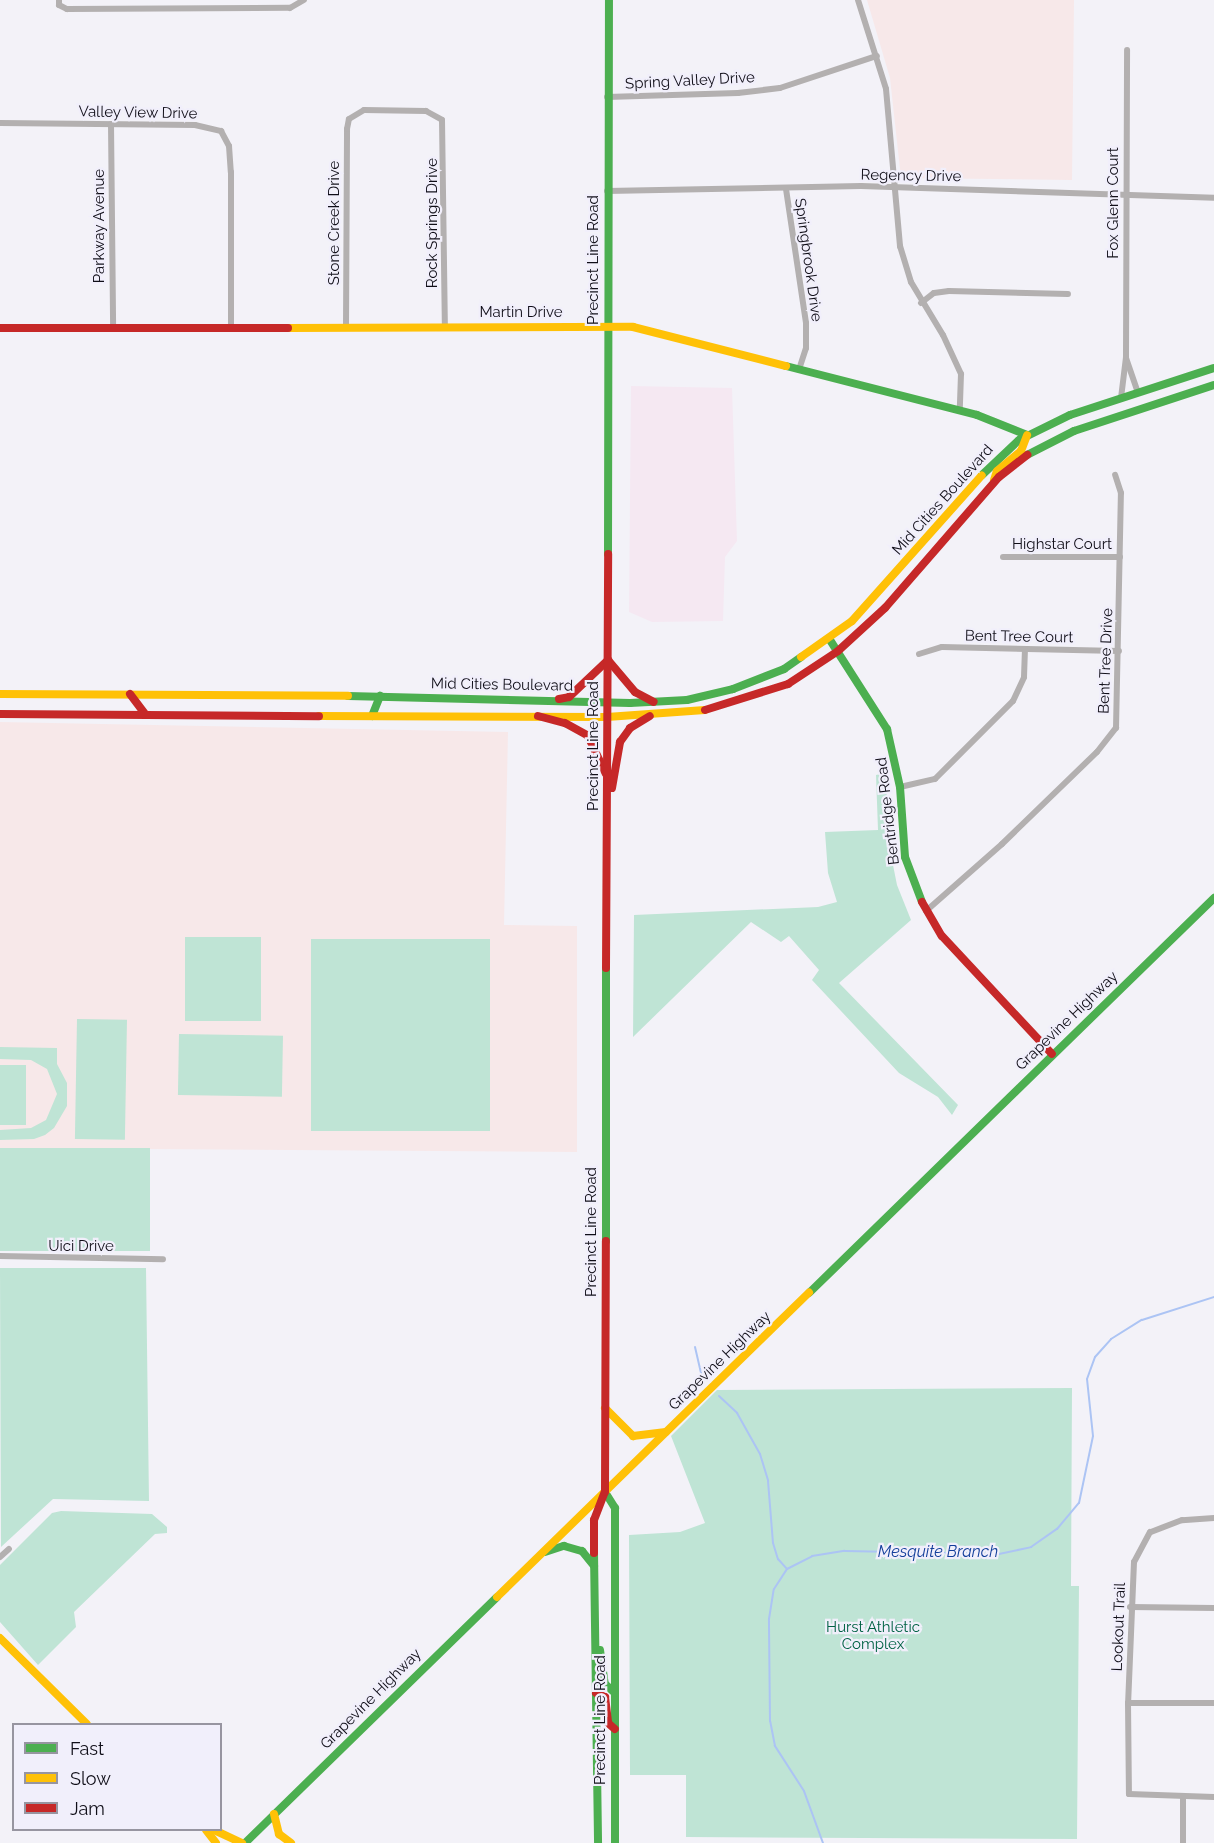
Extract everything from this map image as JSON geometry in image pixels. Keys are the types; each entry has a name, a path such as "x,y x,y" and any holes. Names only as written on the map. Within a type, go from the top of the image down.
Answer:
{"main road":[{"name":"Precinct Line Road","path":"598,1843 594,1520 605,1492 609,0"},
{"name":"Martin Drive","path":"0,328 608,327 640,329 960,411 1027,435"},
{"name":"Mid Cities Boulevard","path":"0,694 380,696 654,702 687,700 733,689 784,669 830,640 875,596 990,464 1027,435 1121,398 1214,368"},
{"name":"Mid Cities Boulevard","path":"0,714 608,717 702,711 788,684 838,651 885,608 993,484 1034,449 1074,431 1214,385"},
{"path":"993,484 997,471 1021,451 1027,435"},
{"name":"Bentridge Road","path":"830,640 887,729 900,787 905,857 926,911 942,936 1052,1054"},
{"path":"559,699 569,697 608,660 635,692 654,702"},
{"path":"702,711 718,695 733,689"},
{"path":"130,694 146,715"},
{"path":"372,716 380,696"},
{"path":"380,696 385,716"},
{"path":"538,716 565,723 588,735 607,777"},
{"path":"607,794 621,742 638,722 650,716"},
{"name":"Grapevine Highway","path":"243,1843 1214,898"},
{"path":"605,1408 633,1436 666,1432"},
{"name":"Precinct Line Road","path":"605,1492 615,1508 615,1843"},
{"path":"536,1558 564,1546 582,1551 595,1568"},
{"path":"0,1638 85,1723"},
{"path":"596,1639 603,1679 615,1693"},
{"path":"596,1693 604,1697 608,1723 615,1729"},
{"path":"274,1814 279,1834 291,1843"},
{"path":"207,1831 216,1843"},
{"path":"216,1831 243,1843"}],"street":[{"path":"858,0 877,56 888,103 893,187 900,246 921,303 943,334 961,374 960,411"},
{"path":"59,3 68,9 290,8 303,2"},
{"name":"Fox Glenn Court","path":"1121,398 1126,357 1127,50"},
{"name":"Spring Valley Drive","path":"607,97 738,93 780,87 877,56"},
{"name":"Rock Springs Drive","path":"349,119 364,110 426,111 442,120 445,327"},
{"name":"Stone Creek Drive","path":"346,327 349,119"},
{"name":"Valley View Drive","path":"0,123 212,127 226,138 231,172 231,327"},
{"name":"Parkway Avenue","path":"111,124 113,328"},
{"name":"Regency Drive","path":"607,191 893,187 1214,198"},
{"name":"Springbrook Drive","path":"786,189 804,303 806,348 799,370"},
{"path":"921,303 934,293 949,291 1068,294"},
{"name":"Fox Glenn Court","path":"1126,357 1138,392"},
{"name":"Bent Tree Drive","path":"926,911 1002,844 1110,738 1116,728 1119,705 1120,493 1114,475"},
{"name":"Highstar Court","path":"1003,557 1120,557"},
{"name":"Bent Tree Court","path":"920,654 942,647 1119,651"},
{"path":"900,787 935,779 1013,701 1022,686 1025,649"},
{"name":"Uici Drive","path":"0,1256 163,1259"},
{"name":"Lookout Trail","path":"1183,1796 1129,1794 1130,1607 1134,1562 1150,1532 1182,1520 1214,1518"},
{"path":"0,1557 9,1549"},
{"path":"1130,1607 1214,1608"},
{"path":"1128,1703 1214,1703"},
{"path":"1183,1843 1183,1796 1214,1797"}],"shaded area":[{"path":"867,0 1074,0 1072,180 901,178 890,78"},
{"path":"631,386 732,388 737,541 725,557 723,621 652,622 629,612"},
{"path":"0,722 508,732 504,925 577,926 577,1152 0,1148"}],"green space":[{"path":"885,773 891,855 897,885 911,920 839,983 958,1105 952,1115 938,1097 899,1073 812,980 819,970 789,936 781,942 751,922 633,1037 634,915 818,907 837,902 828,873 825,832 878,830 876,775"},
{"path":"185,937 261,937 261,1021 185,1021"},
{"path":"311,939 490,939 490,1131 311,1131"},
{"path":"77,1019 127,1020 125,1140 75,1139"},
{"path":"179,1034 283,1036 282,1097 178,1095"},
{"path":"0,1047 57,1048 57,1064 67,1083 67,1106 54,1128 45,1135 34,1139 0,1140 0,1130 31,1128 46,1120 57,1094 47,1069 31,1060 0,1059"},
{"path":"0,1065 26,1065 26,1125 0,1125"},
{"path":"0,1148 150,1148 150,1251 0,1251"},
{"path":"0,1268 146,1268 149,1501 53,1499 1,1547"},
{"name":"Hurst Athletic Complex","path":"1072,1388 1071,1586 1079,1586 1077,1839 686,1837 686,1775 630,1775 629,1535 680,1532 705,1523 671,1436 717,1390"},
{"path":"61,1511 152,1514 167,1527 167,1533 155,1534 74,1612 76,1627 38,1665 0,1622 0,1565 52,1513"}],"waterway":[{"name":"Mesquite Branch","path":"823,1843 804,1791 775,1746 770,1721 769,1619 774,1589 787,1569 812,1556 845,1551 999,1554 1031,1547 1057,1529 1079,1503 1093,1436 1087,1379 1095,1357 1111,1339 1142,1320 1214,1297"},
{"path":"695,1347 701,1373"},
{"path":"719,1396 737,1413 760,1454 768,1481 773,1543 778,1559 787,1569"}],"traffic: fast":[{"path":"608,554 609,0"},
{"path":"786,366 977,415 1027,435"},
{"path":"982,475 1019,440 1070,415 1214,368"},
{"path":"1027,455 1074,431 1214,385"},
{"path":"830,640 887,729 900,787 905,857 922,902"},
{"path":"348,696 630,703 687,700 733,689 784,669 801,657"},
{"path":"372,716 380,696"},
{"path":"809,1293 1214,898"},
{"path":"606,968 606,1241"},
{"path":"605,1492 615,1508 615,1843"},
{"path":"545,1552 564,1546 582,1551 594,1566"},
{"path":"594,1553 598,1843"},
{"path":"245,1843 497,1597"},
{"path":"600,1650 605,1684 615,1693"}],"traffic: slow":[{"path":"288,328 633,327 786,366"},
{"path":"994,480 997,471 1021,451 1027,435"},
{"path":"801,657 852,621 982,475"},
{"path":"0,694 348,696"},
{"path":"319,716 607,717 705,710"},
{"path":"497,1597 809,1293"},
{"path":"605,1408 633,1436 666,1432"},
{"path":"0,1638 86,1723"},
{"path":"274,1814 279,1834 291,1843"},
{"path":"207,1831 216,1843"},
{"path":"216,1831 242,1843"}],"traffic: jam":[{"path":"0,328 288,328"},
{"path":"705,710 788,684 838,651 885,608 999,477 1027,455"},
{"path":"606,968 608,554"},
{"path":"559,699 569,697 608,660 635,692 654,702"},
{"path":"130,694 146,715"},
{"path":"0,714 319,716"},
{"path":"538,716 565,723 588,736 606,774"},
{"path":"612,788 620,742 630,728 650,716"},
{"path":"922,902 942,936 1052,1054"},
{"path":"594,1553 594,1520 605,1492 606,1241"},
{"path":"596,1693 605,1697 608,1723 615,1729"}]}
